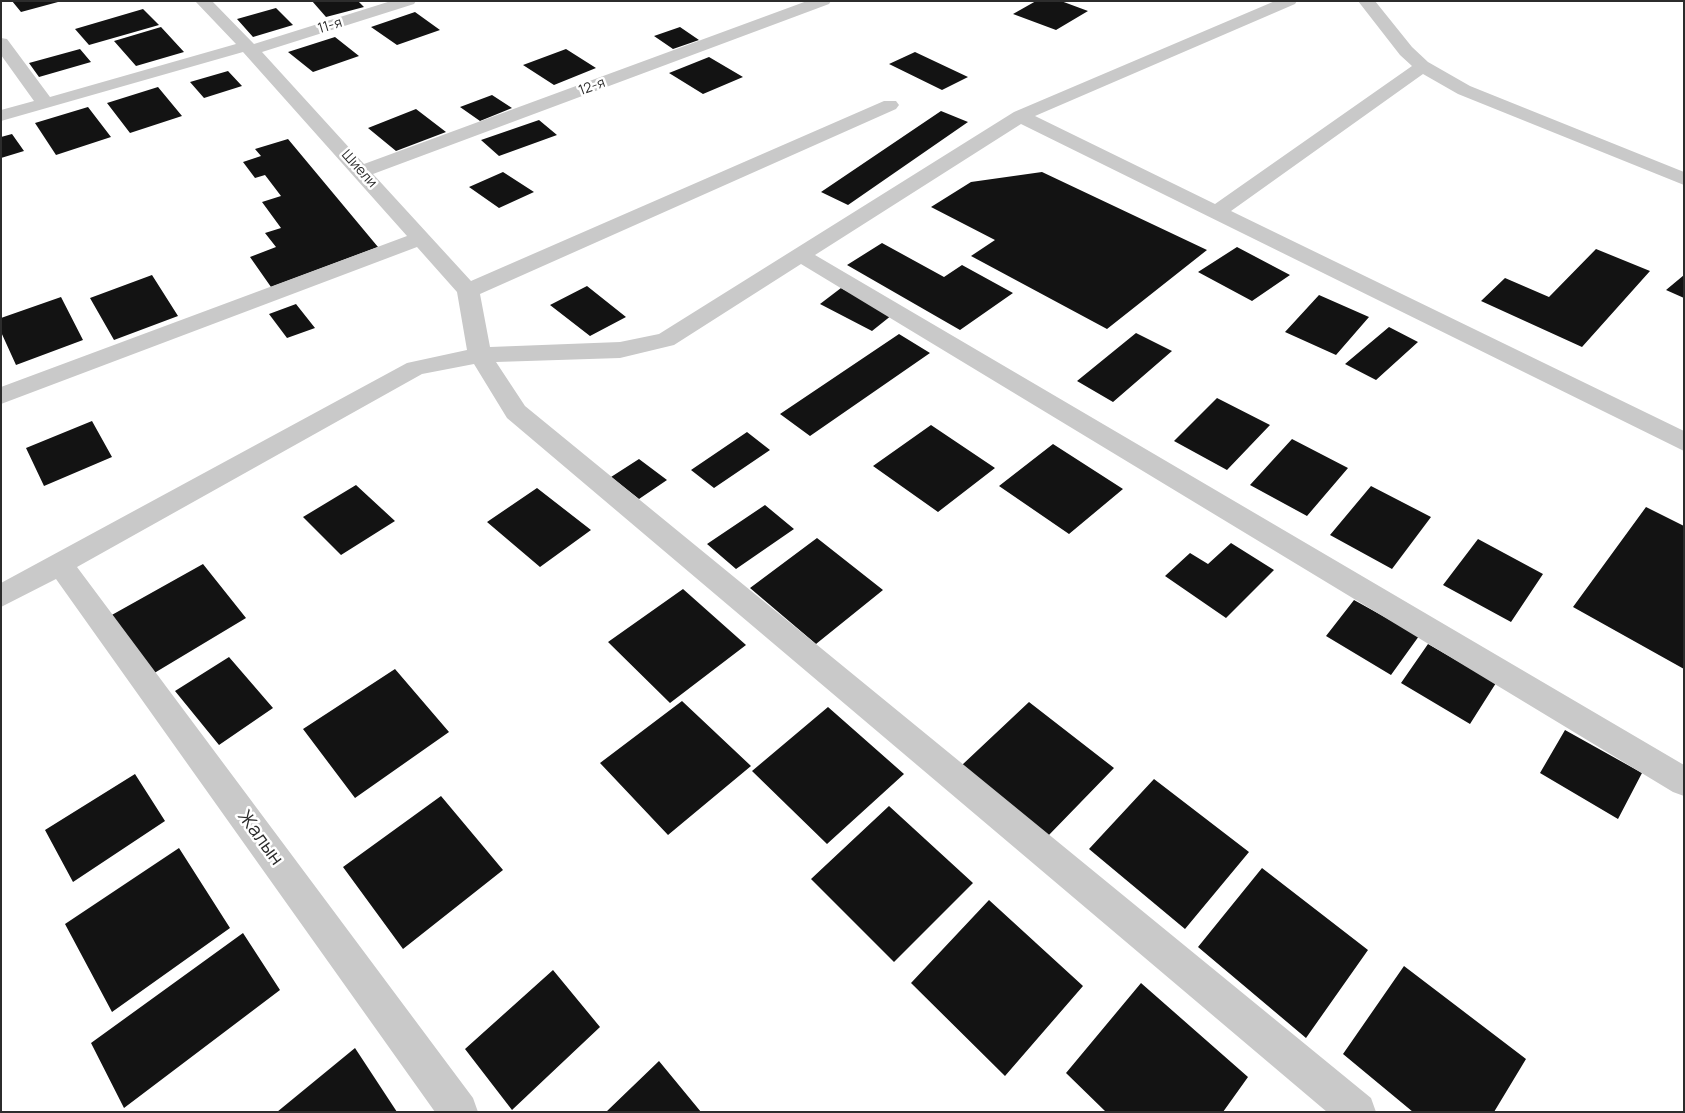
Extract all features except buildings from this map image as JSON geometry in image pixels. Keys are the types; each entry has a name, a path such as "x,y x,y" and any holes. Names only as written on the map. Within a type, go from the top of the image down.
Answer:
{"street":[{"name":"Шиели","path":"203,1 249,48 468,290"},
{"name":"11-я","path":"1,116 249,48 408,1"},
{"name":"12-я","path":"361,172 823,1"},
{"path":"1,596 415,368 480,355 620,350 666,340 802,256 1020,116 1289,1"},
{"path":"1366,1 1406,51 1422,66 1464,90 1684,179"},
{"path":"1,43 46,104"},
{"path":"1216,212 1358,114 1422,66"},
{"path":"890,105 468,290 480,355 516,412 1356,1112"},
{"path":"1020,116 1684,442"},
{"path":"1,396 421,238"},
{"path":"802,256 1684,782"},
{"name":"Жалын","path":"60,564 459,1112"}]}
